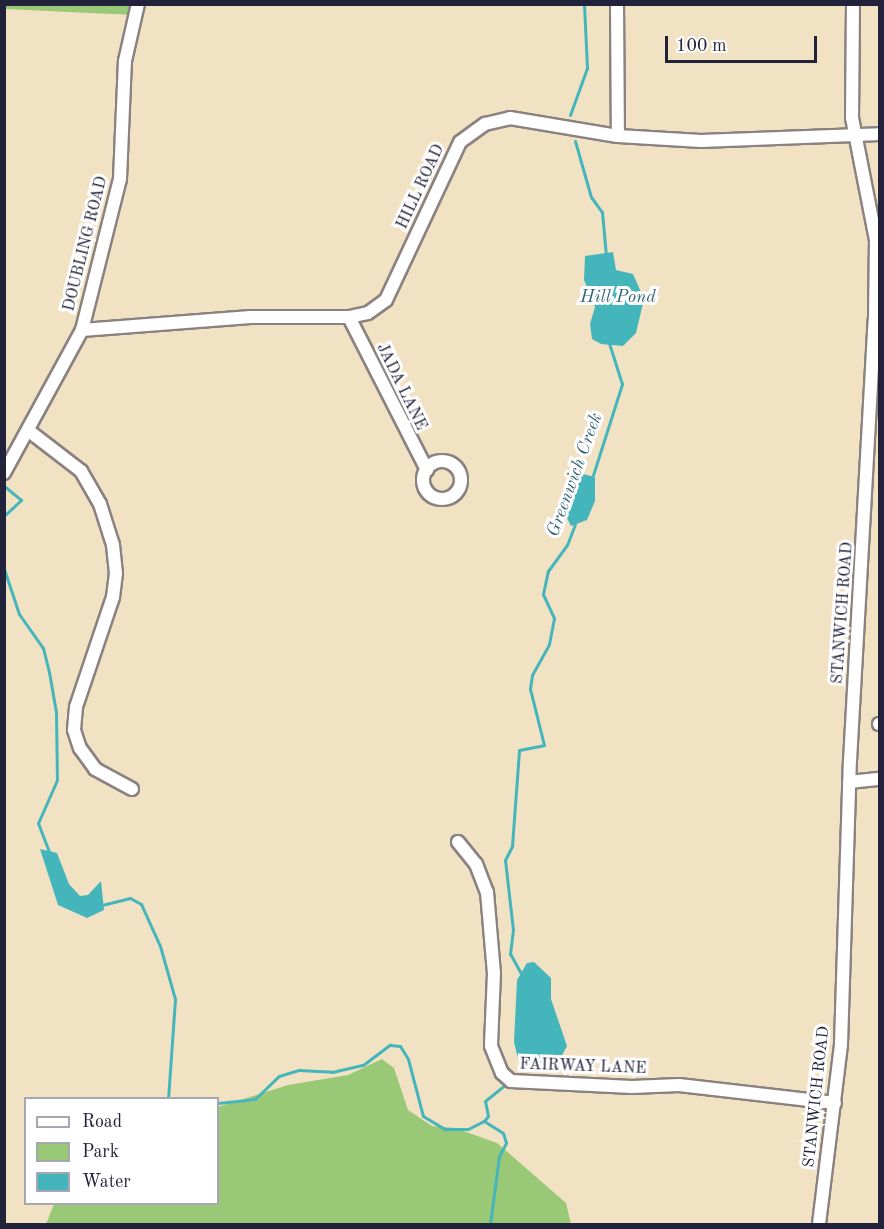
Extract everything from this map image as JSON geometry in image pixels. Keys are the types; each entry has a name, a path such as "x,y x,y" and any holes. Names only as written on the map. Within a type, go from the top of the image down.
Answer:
{"street":[{"name":"DOUBLING ROAD","path":"4,473 29,431 82,330 120,179 125,61 138,4"},
{"path":"617,4 618,135"},
{"name":"STANWICH ROAD","path":"819,1224 835,1103 843,990 849,783 872,400 876,240 858,136 852,118 853,4"},
{"name":"HILL ROAD","path":"82,330 250,317 349,317 368,313 386,300 452,156 470,133 485,124 521,118 618,135 701,141 879,134"},
{"name":"JADA LANE","path":"349,317 426,470"},
{"path":"29,431 81,471 100,504 113,545 116,573 113,597 76,707 74,729 80,748 95,770 132,789"},
{"path":"849,783 879,779"},
{"name":"FAIRWAY LANE","path":"458,842 476,864 487,892 494,973 492,1046 502,1073 511,1081 632,1087 679,1084 835,1103"}],"green space":[{"path":"4,5 137,5 134,15 5,9"},
{"path":"382,1059 394,1068 408,1110 432,1126 455,1128 497,1143 566,1203 571,1224 46,1224 54,1205 219,1205 219,1107 288,1085 348,1075"}],"water":[{"name":"Hill Pond","path":"613,252 616,270 633,274 644,299 636,333 623,346 601,344 592,339 590,324 595,307 584,280 585,256"},
{"path":"579,473 595,477 595,501 587,520 571,526 562,508 567,500 567,486"},
{"path":"40,849 57,853 69,884 80,896 88,895 101,881 104,910 87,918 58,905"},
{"path":"534,962 551,978 551,999 567,1046 557,1065 536,1071 518,1059 514,1042 517,980 527,963"}],"waterway":[{"name":"Greenwich Creek","path":"570,115 587,68 584,4"},
{"name":"Greenwich Creek","path":"575,141 591,197 602,212 606,256"},
{"name":"Greenwich Creek","path":"593,475 622,384 609,343"},
{"path":"4,486 21,500 4,516"},
{"name":"Greenwich Creek","path":"523,977 510,954 513,930 505,860 512,846 519,750 544,745 530,689 532,675 549,644 554,618 543,594 548,571 567,545 575,524"},
{"path":"4,569 19,614 43,648 56,712 57,780 38,823 49,852"},
{"path":"102,905 130,898 141,904 160,946 175,999 168,1097"},
{"path":"219,1103 255,1099 279,1076 299,1070 332,1072 363,1065 390,1045 400,1046 408,1059 423,1116 445,1129 468,1129 484,1121"},
{"name":"Greenwich Creek","path":"484,1121 488,1116 485,1101 505,1085"},
{"name":"Greenwich Creek","path":"484,1121 503,1133 506,1143 499,1156 490,1224"}]}
